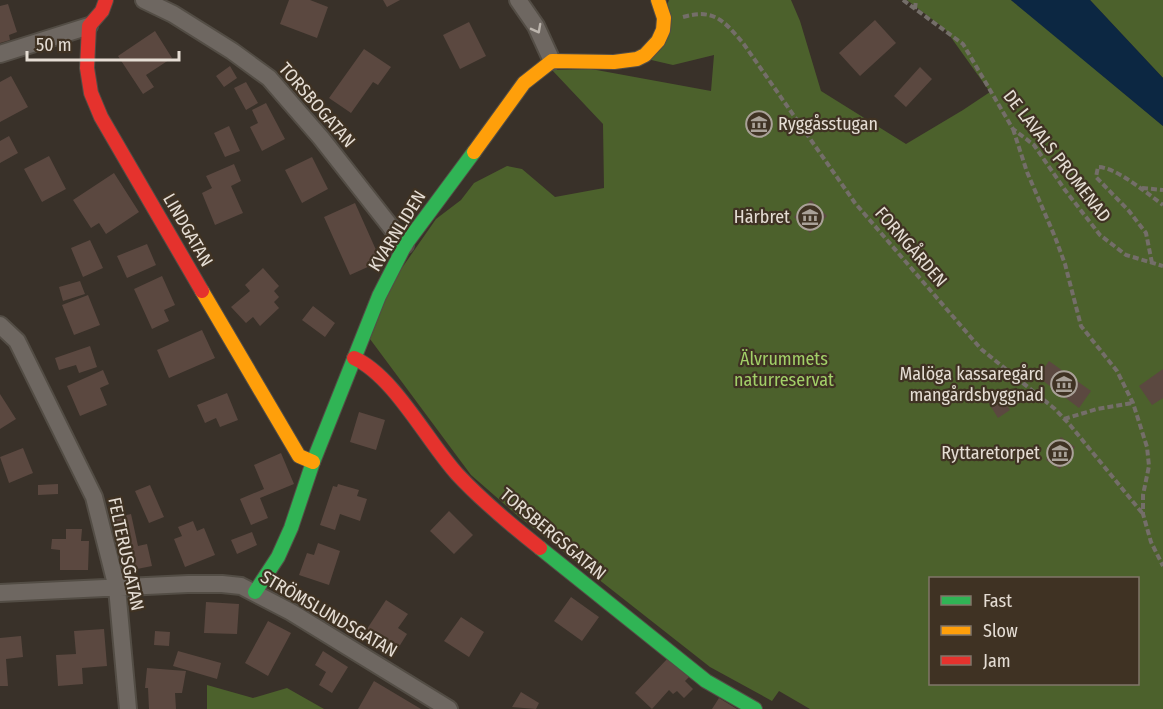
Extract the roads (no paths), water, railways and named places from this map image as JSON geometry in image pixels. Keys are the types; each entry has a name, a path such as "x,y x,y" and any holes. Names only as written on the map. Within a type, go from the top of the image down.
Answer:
{"street":[{"path":"0,54 89,26 102,11 106,0"},
{"name":"TORSBOGATAN","path":"144,0 173,14 232,51 269,78 321,138 405,245"},
{"path":"518,0 536,26 552,61 633,61 643,57 661,39 665,23 658,0"},
{"name":"LINDGATAN","path":"89,26 87,68 91,93 101,117 299,456 313,462"},
{"name":"KVARNLIDEN","path":"255,592 278,557 291,528 313,462 354,358 379,296 405,245 524,83 552,61"},
{"name":"FELTERUSGATAN","path":"0,325 17,341 94,496 117,588 128,709"},
{"name":"TORSBERGSGATAN","path":"354,358 365,363 384,381 457,474 515,528 706,681 755,709"},
{"name":"STRÖMSLUNDSGATAN","path":"0,593 222,584 241,586 291,612 446,708"}],"water":[{"path":"1011,0 1090,0 1163,78 1163,126"}],"place":[{"name":"Ryggåsstugan","path":"759,124"},
{"name":"Härbret","path":"810,217"},
{"name":"Malöga kassaregård mangårdsbyggnad","path":"1064,384"},
{"name":"Ryttaretorpet","path":"1060,453"}],"park label":[{"name":"Älvrummets naturreservat","path":"784,370"}]}
